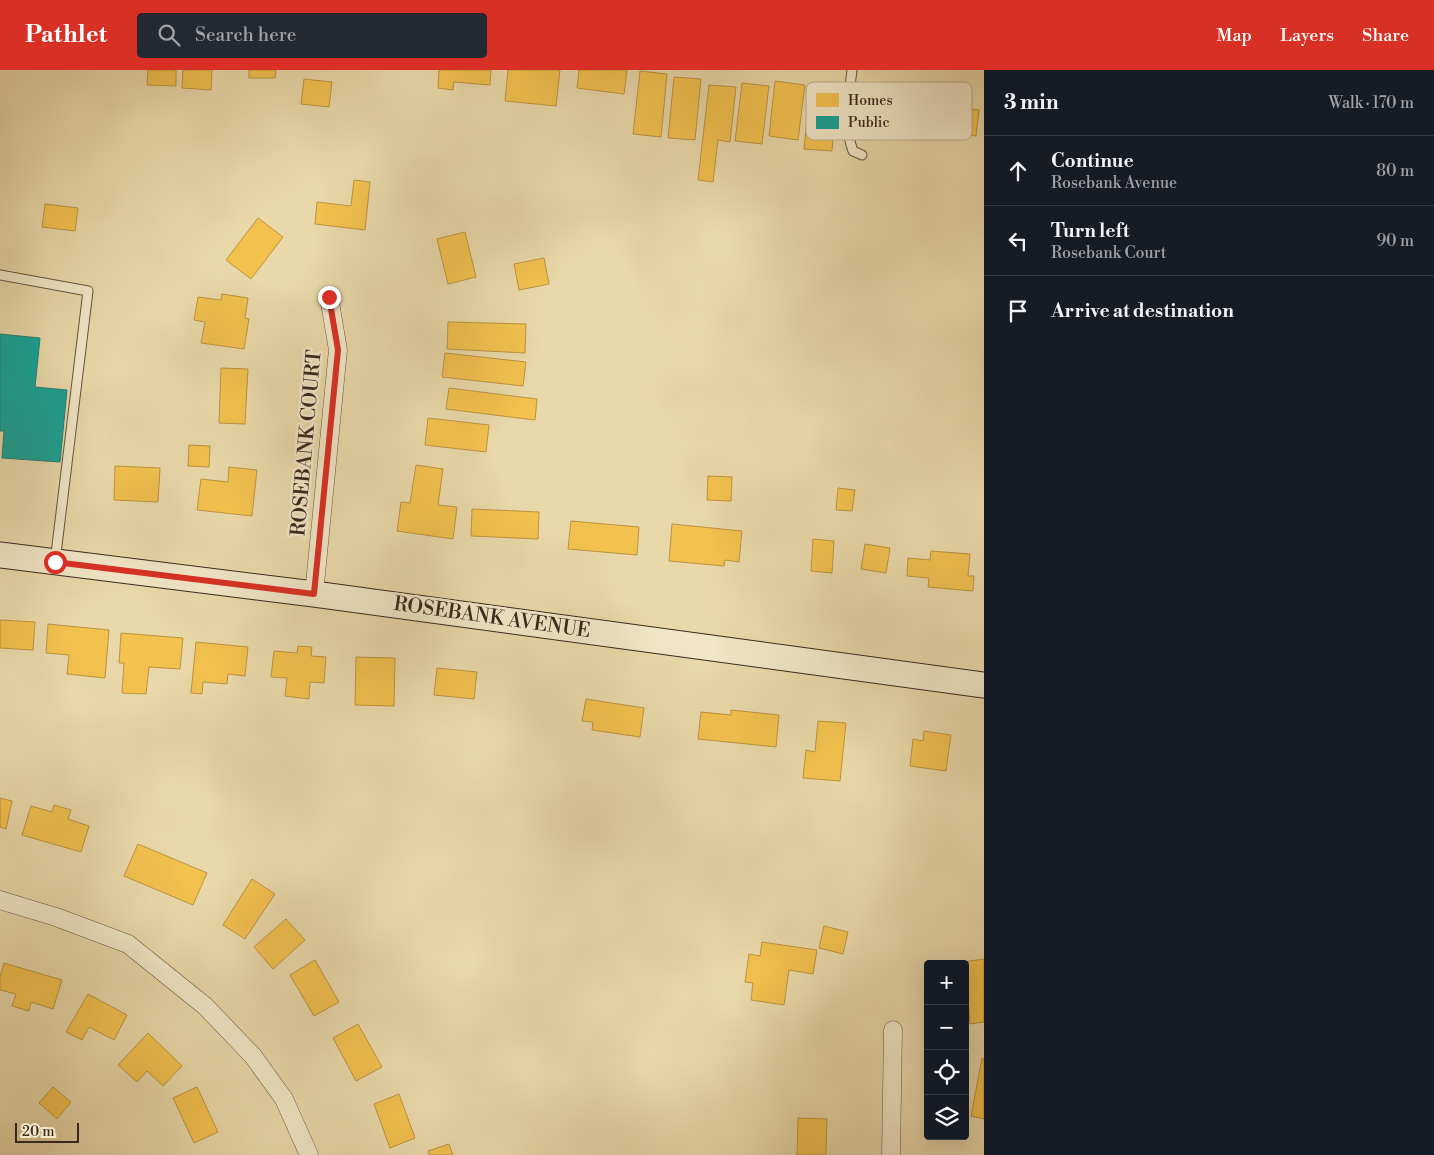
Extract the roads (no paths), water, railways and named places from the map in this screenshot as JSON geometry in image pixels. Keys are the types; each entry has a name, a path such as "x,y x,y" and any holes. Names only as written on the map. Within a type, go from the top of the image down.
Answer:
{"street":[{"name":"ROSEBANK COURT","path":"314,594 338,350 329,297"},
{"name":"ROSEBANK AVENUE","path":"0,556 314,594 984,685"},
{"path":"0,900 56,917 128,944 204,1006 253,1056 284,1099 309,1155"},
{"path":"891,1155 894,1030"}],"lane":[{"path":"848,140 853,152 862,155"},
{"path":"0,274 88,291 55,562"}]}
